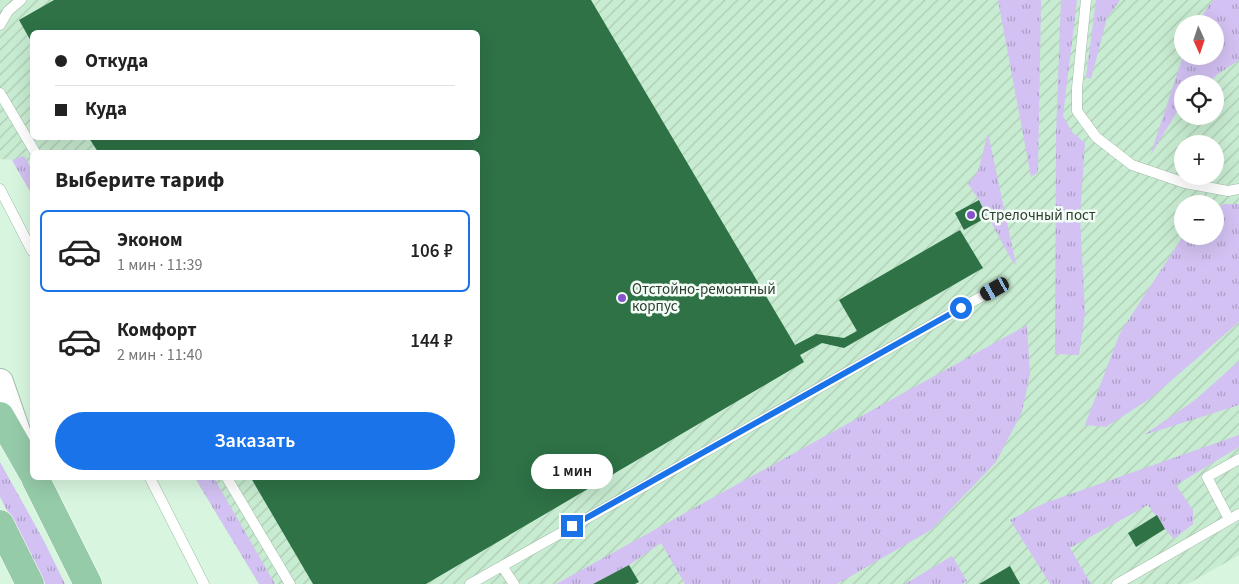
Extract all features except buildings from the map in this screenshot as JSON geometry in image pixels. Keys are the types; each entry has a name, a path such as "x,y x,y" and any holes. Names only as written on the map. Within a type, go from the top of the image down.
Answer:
{"main road":[{"path":"0,416 30,468"},
{"path":"36,480 88,584"},
{"path":"0,524 30,584"}],"street":[{"path":"0,382 30,465"}],"lane":[{"path":"0,25 8,11 22,0"},
{"path":"1086,0 1076,88 1076,111 1096,137 1132,165 1184,183 1228,191 1239,190"},
{"path":"0,93 34,150"},
{"path":"0,189 30,247"},
{"path":"470,584 995,289"},
{"path":"1229,519 1207,477 1239,459"},
{"path":"151,480 204,584"},
{"path":"228,480 290,584"},
{"path":"1117,584 1239,514"},
{"path":"502,566 514,584"}],"shaded area":[{"path":"0,0 1239,0 1239,555 1188,584 259,584 196,480 480,480 480,150 30,150 30,192 12,160 0,159"}],"green space":[{"path":"998,0 1041,0 1038,172 1031,177"},
{"path":"1061,0 1077,0 1063,116 1072,132 1085,143 1080,216 1085,314 1079,355 1055,354 1056,134"},
{"path":"1096,0 1120,0 1107,18 1091,79 1086,77"},
{"path":"1214,0 1239,0 1239,60 1217,75 1177,75 1180,65 1224,65 1224,15 1203,15"},
{"path":"1174,83 1174,117 1150,156"},
{"path":"988,133 1016,265 968,184 978,171"},
{"path":"24,156 30,166 30,192 12,160"},
{"path":"1224,204 1239,204 1239,322 1151,398 1106,427 1085,425 1120,333 1177,245 1224,245"},
{"path":"1027,325 1030,374 1022,412 996,462 931,530 837,584 685,584 661,543 629,565 593,584 556,584"},
{"path":"1239,361 1239,405 1144,435 1195,400"},
{"path":"1239,435 1239,447 1176,485 1193,510 1193,524 1174,539 1148,505 1070,548 1091,584 1050,584 1010,520 1045,503"},
{"path":"0,462 44,541 65,584 45,584 0,497"},
{"path":"196,480 215,480 275,584 259,584"},
{"path":"952,556 967,581 962,584 905,584"}],"place":[{"name":"Стрелочный пост","path":"971,215"},
{"name":"Отстойно-ремонтный корпус","path":"622,298"}],"route":[{"path":"572,526 961,308"}]}
